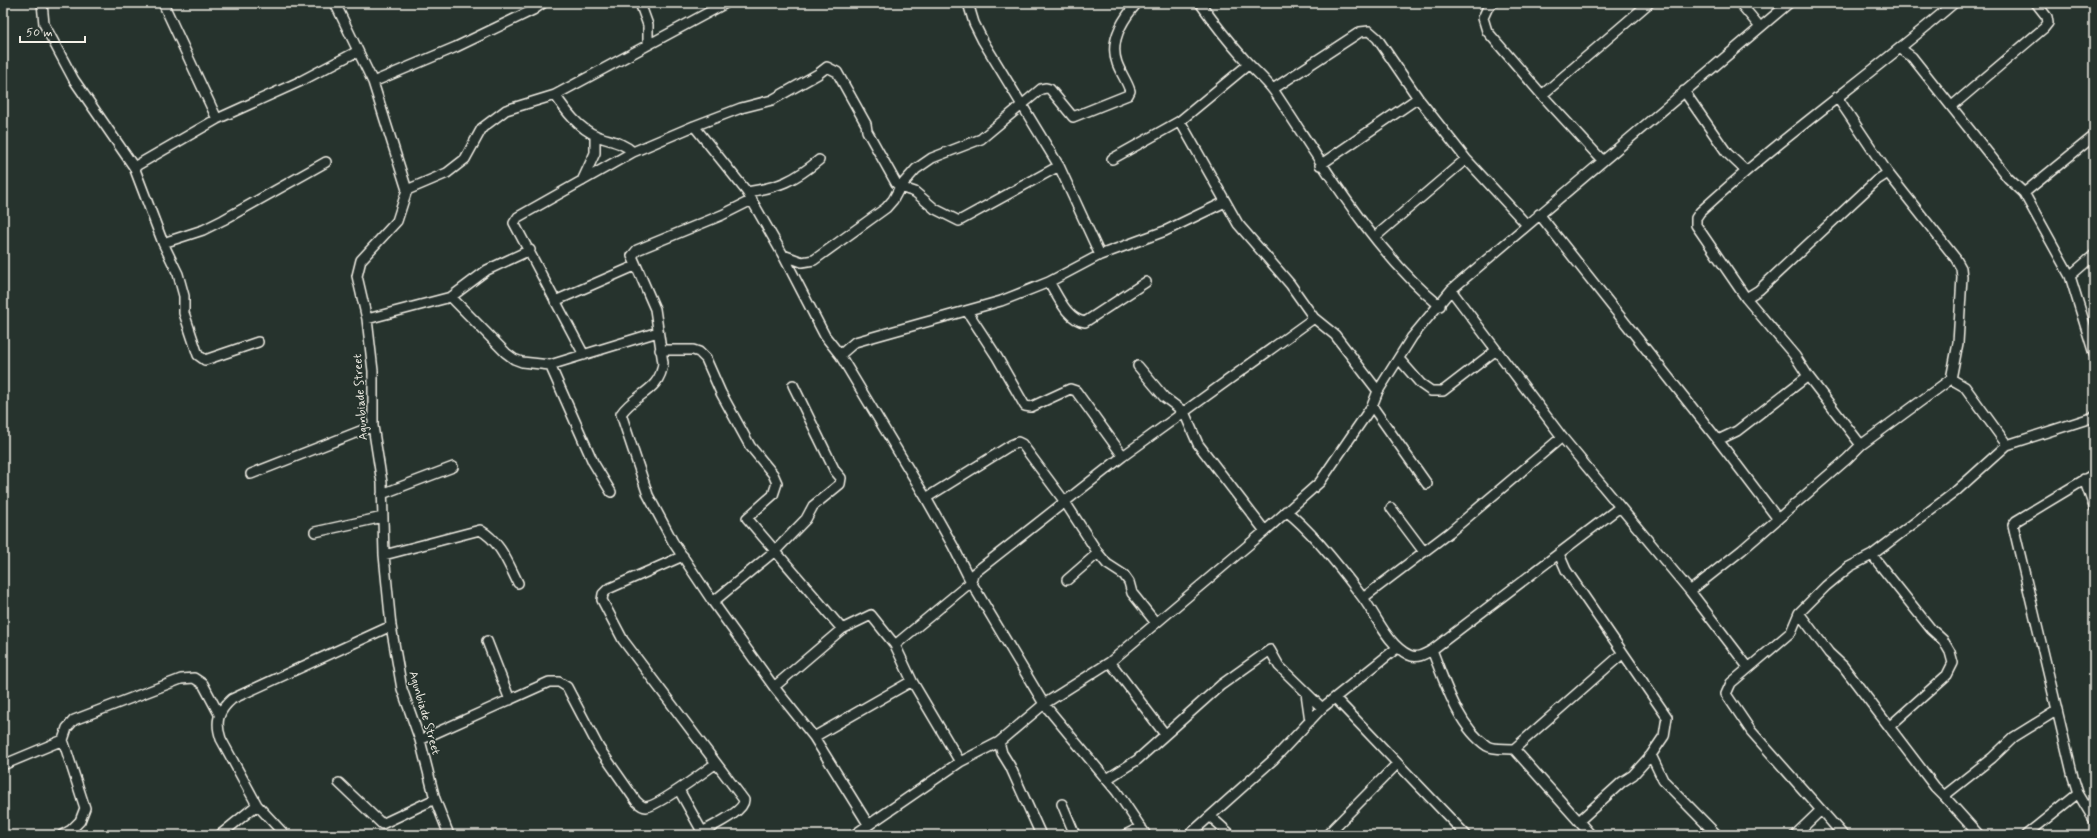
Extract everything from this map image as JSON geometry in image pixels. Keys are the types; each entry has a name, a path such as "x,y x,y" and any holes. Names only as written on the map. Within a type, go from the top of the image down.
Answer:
{"street":[{"path":"42,3 44,24 74,80 134,167 163,243 178,274 184,296 184,313 198,355 205,360 258,342"},
{"path":"163,3 217,119"},
{"path":"335,3 373,82 408,190 447,173 465,159 482,128 506,110 555,95 726,3"},
{"path":"373,82 456,47 533,10 543,3"},
{"path":"640,3 648,25 648,45"},
{"path":"968,3 974,23 983,41 1059,166 1100,255"},
{"path":"783,255 802,262 814,260 886,208 893,200 900,187 916,170 932,158 981,139 1021,105 1046,88 1050,89 1073,117 1128,95 1130,91 1129,87 1116,62 1114,47 1117,34 1137,3"},
{"path":"1200,3 1220,31 1273,89 1320,165 1375,237 1422,291 1440,306"},
{"path":"1493,3 1488,7 1483,18 1487,31 1542,95 1602,160"},
{"path":"1542,95 1649,3"},
{"path":"1740,3 1760,27"},
{"path":"854,835 960,762 999,742 1044,704 1110,662 1265,531 1286,510 1320,482 1372,406 1378,390 1412,337 1440,306 1451,290 1602,160 1790,3"},
{"path":"1861,445 1808,376 1795,356 1746,298 1696,225 1696,218 1700,212 1745,170 1837,97 1901,49 1954,3"},
{"path":"1952,106 2044,28 2048,23 2047,17 2036,3"},
{"path":"1273,89 1360,32 1368,31 1377,38 1418,98 1466,159 1527,225"},
{"path":"1908,42 1912,57"},
{"path":"1901,49 1912,57 2008,178 2024,193 2070,276 2094,354"},
{"path":"134,167 217,119 301,81 358,51"},
{"path":"1112,159 1180,121 1249,64"},
{"path":"584,355 530,250 516,230 514,223 518,217 633,152 741,108 772,100 818,74 827,66 837,72 866,124 867,131 889,173 900,187 915,192 935,209 959,221 1059,166"},
{"path":"1684,91 1727,153 1745,170"},
{"path":"555,95 570,116 595,136 625,145 633,152"},
{"path":"1690,591 1742,550 1847,459 1861,445 1951,379 1958,343 1962,278 1961,268 1956,259 1888,173 1837,97"},
{"path":"1320,165 1418,98"},
{"path":"1180,121 1238,224 1290,284 1314,318 1335,335 1378,390"},
{"path":"694,126 752,200 783,255 825,336 840,355 926,498 971,582 1044,704 1107,779 1146,835"},
{"path":"582,181 595,153 595,136"},
{"path":"2024,193 2094,136"},
{"path":"1375,237 1466,159"},
{"path":"747,192 774,188 786,183 819,160"},
{"path":"163,243 203,230 326,162"},
{"path":"1746,298 1759,290 1877,180 1888,173"},
{"name":"Agunbiade Street","path":"408,190 397,221 361,260 357,276 367,319 373,371 373,426 382,494 384,555 391,626 402,689 420,740 435,799 449,835"},
{"path":"752,200 722,215 638,250 632,256 654,309 663,363 662,372 654,386 642,393 625,408 621,414 648,495 683,556 713,602 774,687 814,737 868,824"},
{"path":"840,355 854,342 1001,301 1049,282 1100,255 1165,231 1226,202"},
{"path":"1539,214 1718,440 1778,519"},
{"path":"367,319 451,297 486,270 530,250"},
{"path":"2070,276 2094,255"},
{"path":"555,301 635,266"},
{"path":"1049,282 1072,316 1077,321 1085,322 1146,282"},
{"path":"1451,290 1495,351 1562,437 1690,591 1748,667"},
{"path":"451,297 514,359 522,362 550,365 658,332"},
{"path":"967,311 997,356 1025,406 1032,407 1070,389 1076,391 1123,456"},
{"path":"895,645 971,582 973,574 1123,456 1314,318"},
{"path":"660,350 693,350 699,352 706,359 721,393 750,446 773,474 777,483 773,495 747,518 776,550 842,629"},
{"path":"1399,359 1421,384 1431,391 1443,391 1495,351"},
{"path":"550,365 593,462 611,492"},
{"path":"1138,366 1164,397 1184,412 1198,444 1265,531"},
{"path":"1718,440 1737,431 1808,376"},
{"path":"1951,379 1965,387 2007,445"},
{"path":"713,602 776,550 806,518 813,506 840,484 841,478 835,471 793,385"},
{"path":"1372,406 1427,484"},
{"path":"1843,835 1751,731 1726,694 1730,683 1791,632 1799,613 1826,586 1849,567 1872,555 1955,492 2007,445 2094,417"},
{"path":"251,474 373,426"},
{"path":"1363,598 1450,532 1562,437"},
{"path":"926,498 1018,442 1022,444 1065,502 1098,553 1107,564 1124,575 1129,582 1132,593 1156,623"},
{"path":"382,494 453,468"},
{"path":"2094,474 2016,521 2013,525 2056,711 2078,793 2094,820"},
{"path":"2084,479 2094,507"},
{"path":"1286,510 1302,524 1363,598 1397,648 1411,656 1421,656 1432,650 1620,507"},
{"path":"1391,508 1424,552"},
{"path":"315,532 383,517"},
{"path":"384,555 480,530 492,537 518,582"},
{"path":"1067,580 1098,553"},
{"path":"1559,554 1566,570 1666,717 1664,736 1651,755 1633,775 1622,782 1579,821"},
{"path":"1872,555 1931,628 1943,640 1950,652 1953,663 1947,675 1890,726"},
{"path":"678,790 703,834 739,811 744,804 744,800 715,764 623,640 602,600 603,594 608,589 683,556"},
{"path":"1799,613 1829,653 1844,666 1935,787 1979,835"},
{"path":"774,687 842,629 871,616 895,645 912,681 960,762"},
{"path":"284,835 257,804 221,740 217,728 219,714 224,706 232,699 391,626"},
{"path":"487,641 510,700"},
{"path":"1188,835 1211,817 1274,759 1322,708 1336,699 1397,648"},
{"path":"1107,779 1137,760 1164,733 1220,685 1270,650 1279,666 1322,708"},
{"path":"1432,650 1452,699 1469,730 1488,746 1514,749 1591,835"},
{"path":"1514,749 1622,654"},
{"path":"1110,662 1164,733"},
{"path":"62,835 71,830 80,821 85,808 63,740 67,728 74,720 180,679 194,678 203,684 219,714"},
{"path":"814,737 912,681"},
{"path":"420,740 549,682 559,682 567,687 599,748 641,806 648,807 678,790 715,764"},
{"path":"1306,693 1310,721"},
{"path":"1336,699 1460,833"},
{"path":"1944,796 1992,758 2014,737 2056,711"},
{"path":"3,766 63,740"},
{"path":"999,742 1002,753 1010,766 1041,835"},
{"path":"1651,755 1663,780 1717,835"},
{"path":"1327,835 1397,764"},
{"path":"339,783 382,824 435,799"},
{"path":"2026,835 2078,793"},
{"path":"220,835 257,804"},
{"path":"1062,804 1074,835"},
{"path":"1795,835 1821,810"},
{"path":"1211,817 1231,835"},
{"path":"1125,835 1141,827"}]}
